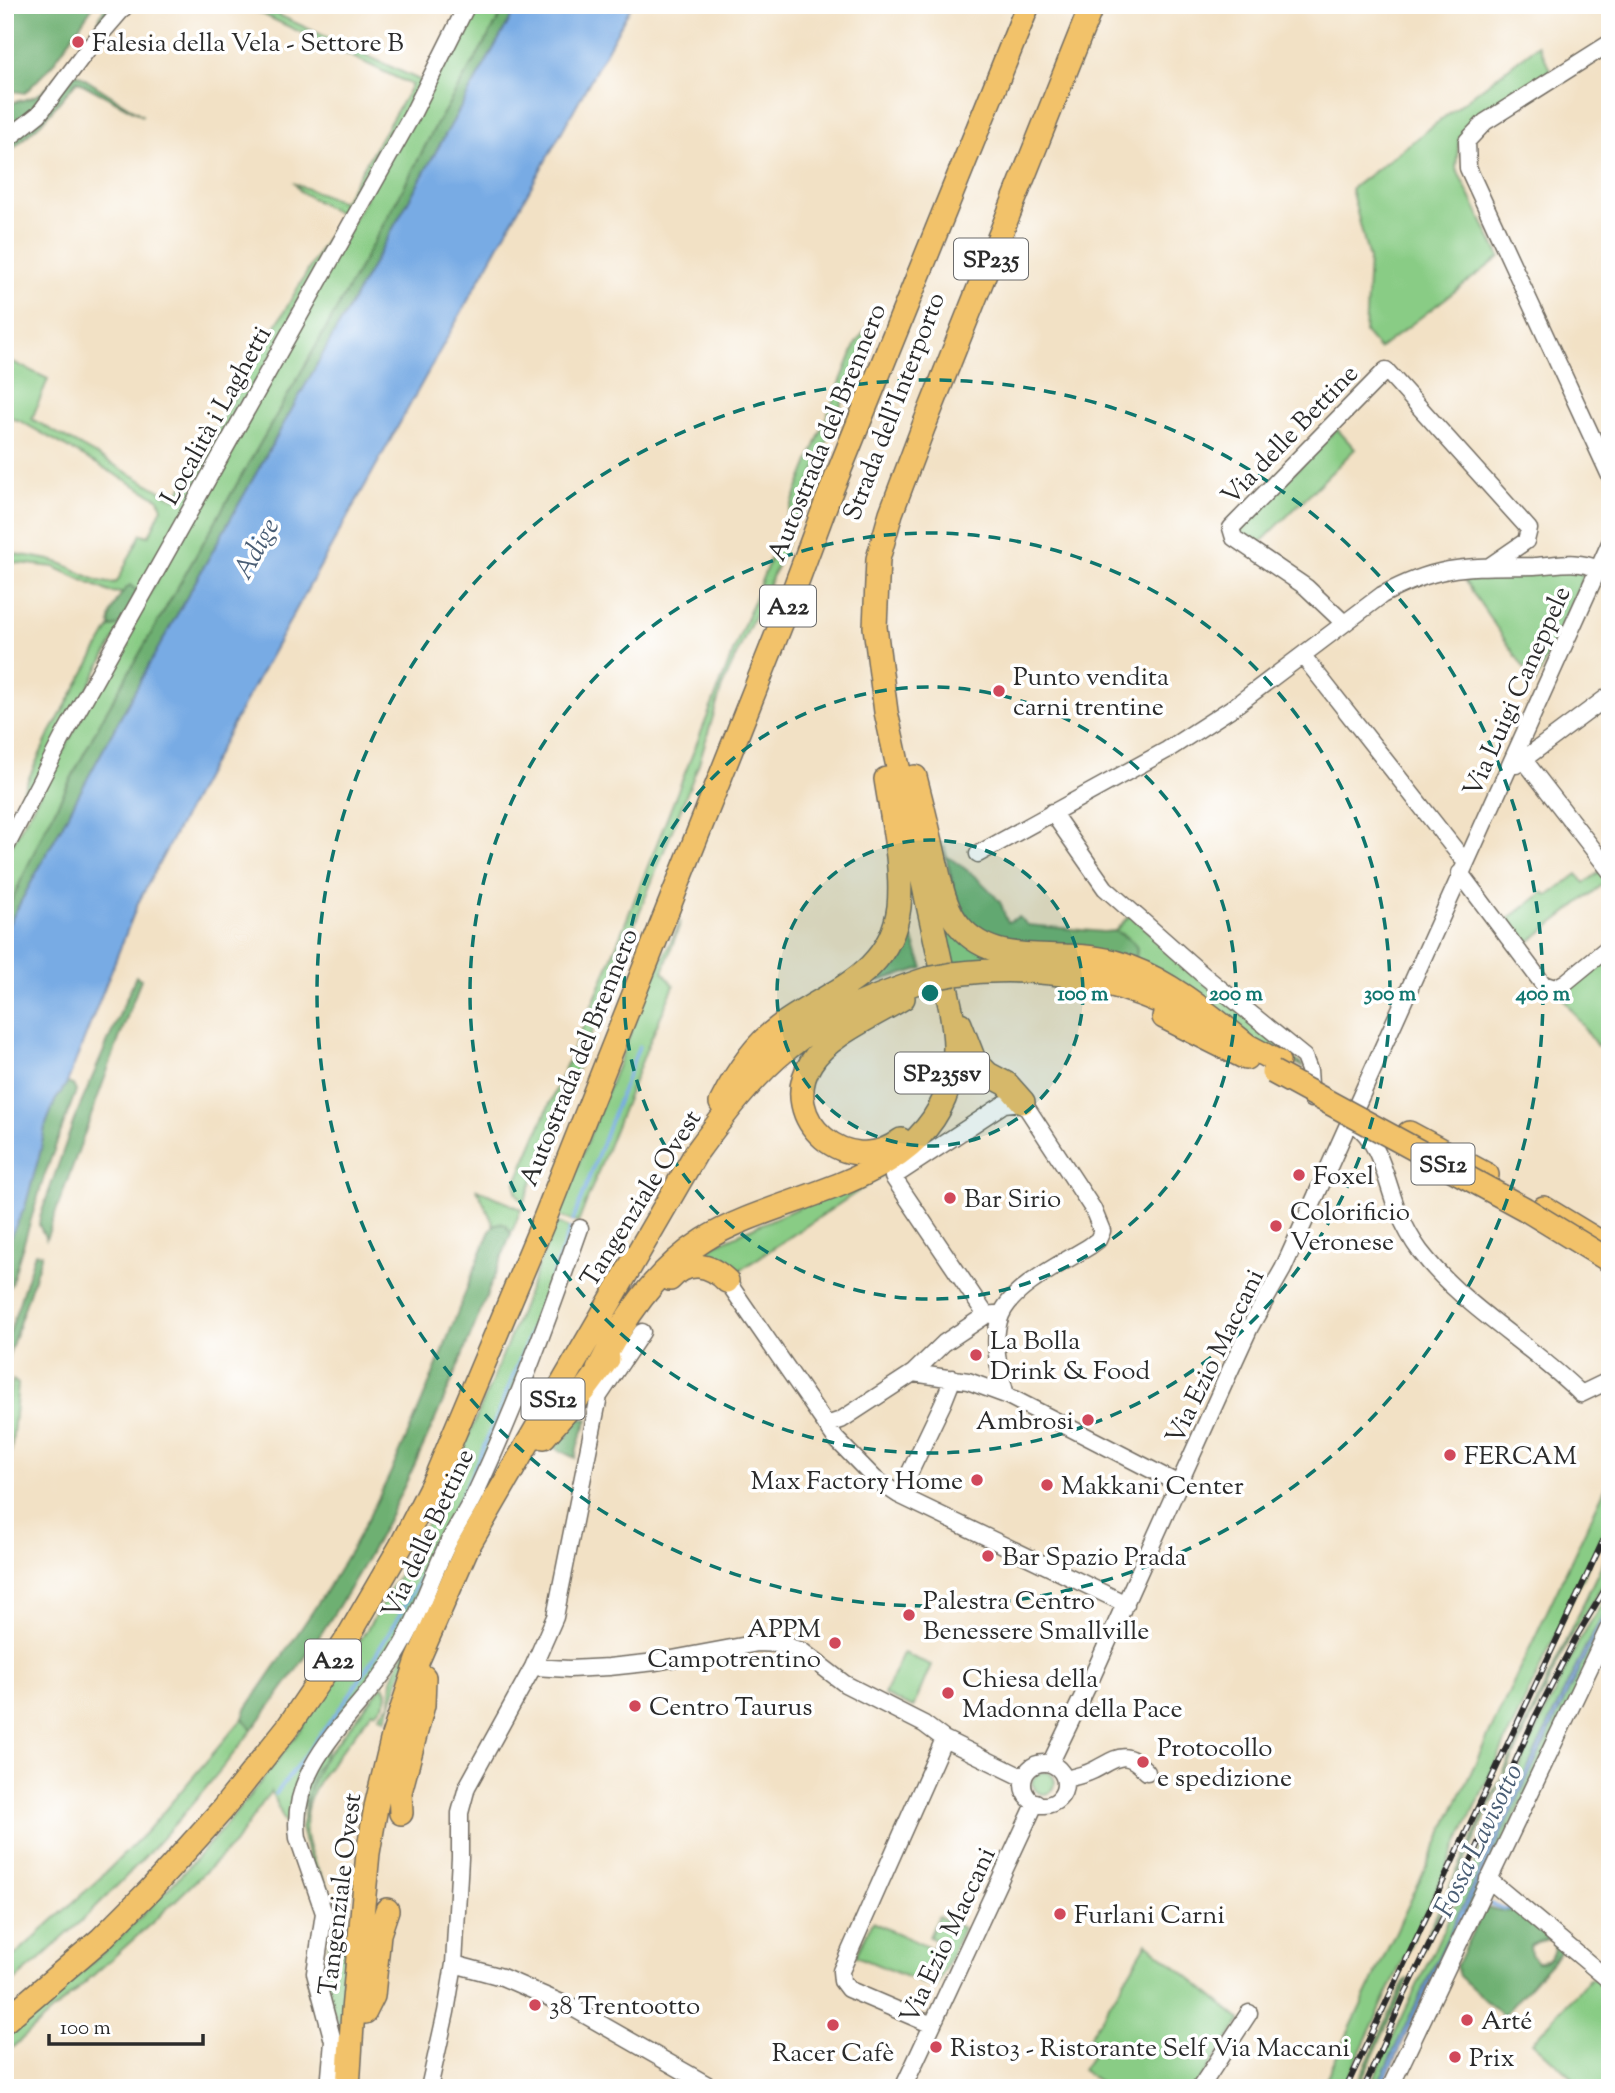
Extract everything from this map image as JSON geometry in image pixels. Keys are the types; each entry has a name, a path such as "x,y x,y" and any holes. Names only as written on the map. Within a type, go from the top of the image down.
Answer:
{"highway":[{"name":"Autostrada del Brennero","path":"5,2021 101,1939 150,1890 222,1810 288,1727 344,1644 401,1546 436,1477 1013,5"},
{"name":"Autostrada del Brennero","path":"5,2003 93,1928 184,1835 276,1720 332,1639 386,1547 423,1473 540,1210 785,614 827,501 1028,5"},
{"name":"Strada dell'Interporto","path":"877,719 864,637 862,590 875,525 1079,5"},
{"name":"Strada dell'Interporto","path":"879,663 875,595 878,559 891,513 1092,5"},
{"path":"879,663 904,731 943,895 964,931 974,940 1004,954 1105,960 1153,978 1182,996 1248,1046"},
{"name":"SP235sv","path":"544,1437 585,1390 611,1344 666,1268 727,1226 885,1164 910,1147 934,1118 948,1088 955,1047 951,1010 897,765 879,663"},
{"path":"696,1153 727,1090 763,1040 795,1016 858,978 874,963 895,927 900,886 877,719"},
{"name":"SP235sv","path":"877,719 891,769 937,995 944,1044 942,1075 925,1114 898,1143 865,1153 836,1147 822,1137 807,1115 803,1095 811,1063 835,1039 904,998"},
{"name":"Tangenziale Ovest","path":"348,2088 382,1841 421,1668 467,1548 696,1153 730,1107 787,1048 806,1034 851,1008 928,985 1004,969 1080,975 1114,984 1164,1003 1248,1046 1276,1067 1525,1209 1610,1261"},
{"name":"Tangenziale Ovest","path":"955,980 1056,984 1102,994 1158,1014 1276,1067 1531,1200 1610,1248"},
{"name":"Tangenziale Ovest","path":"421,1668 489,1533 711,1154 743,1111 775,1075 830,1032 928,985"},
{"path":"951,1010 959,1020 974,1060 988,1074 1007,1084 1023,1102"},
{"path":"598,1370 678,1271 692,1266 705,1266 718,1272 727,1281"},
{"path":"370,1767 380,1751 402,1681 421,1668"},
{"path":"401,1813 400,1793 423,1705 421,1668"},
{"path":"352,1870 354,1889 348,1987 359,2011 373,1996 379,1934 387,1910"},
{"name":"Tangenziale Ovest","path":"359,2011 360,2088"}],"street":[{"path":"5,141 39,114 126,5"},
{"name":"Località i Laghetti","path":"5,849 69,726 412,115 467,5"},
{"path":"1610,43 1485,122 1467,141 1468,169 1610,475"},
{"name":"Via delle Bettine","path":"1345,623 1306,587 1234,538 1231,528 1386,370 1529,529 1526,541 1491,565"},
{"name":"Via Luigi Caneppele","path":"1345,1119 1608,550"},
{"name":"Via delle Bettine","path":"978,854 1167,750 1235,706 1382,596 1421,576 1460,567 1491,565 1536,566 1575,562 1598,569"},
{"name":"Via Luigi Caneppele","path":"1303,656 1461,857 1463,867"},
{"path":"1505,774 1610,695"},
{"name":"Via Luigi Caneppele","path":"1524,760 1610,871"},
{"path":"1052,812 1105,888 1201,973 1304,1057 1309,1070 1311,1100 1362,1129 1368,1136 1402,1219 1419,1249 1438,1272 1581,1394 1610,1380"},
{"path":"1463,867 1543,984 1555,988 1566,982 1610,946"},
{"path":"826,1425 841,1420 914,1373 944,1342 994,1314 1040,1277 1098,1240 1102,1231 1093,1209 1023,1102 1004,1104 894,1177 994,1314 998,1326 999,1371 1006,1395"},
{"name":"Via Ezio Maccani","path":"1051,1764 1250,1327 1289,1257 1345,1119"},
{"name":"Via delle Bettine","path":"329,2088 333,2041 315,1973 324,1913 298,1838 296,1826 301,1792 313,1763 400,1648 449,1541 477,1490 542,1336 580,1228"},
{"path":"727,1281 826,1425 853,1459 874,1479 899,1495 1126,1604"},
{"path":"429,2088 454,1964 460,1813 467,1787 533,1667 555,1616 599,1396 642,1332"},
{"path":"899,1495 943,1403 946,1377 944,1342"},
{"path":"914,1373 968,1381 1006,1395 1179,1484"},
{"path":"1390,2088 1610,1625"},
{"path":"533,1667 609,1667 656,1662 758,1643 781,1644 802,1651 845,1684 924,1724 944,1740 1024,1778"},
{"path":"932,2025 848,1989 842,1981 841,1971 944,1740"},
{"path":"1065,1779 1091,1771 1121,1756 1130,1758 1147,1772"},
{"path":"1051,1764 1060,1770 1065,1779 1063,1791 1056,1800 1045,1804 1036,1802 1025,1791 1024,1778 1035,1765 1051,1764"},
{"name":"Via Ezio Maccani","path":"903,2088 1036,1802"},
{"path":"1488,1879 1610,1981"},
{"path":"454,1964 502,1977 571,2007 713,2088"},
{"path":"1200,2088 1249,2013"}],"green space":[{"path":"5,5 94,5 52,65 25,93 5,90"},
{"path":"106,5 122,5 40,106 5,137 5,104 37,95 52,83 86,41"},
{"path":"243,5 257,5 426,83 347,216 301,192 295,184 343,202 412,85"},
{"path":"471,5 507,5 434,129 323,334 101,721 44,831 5,919 5,857"},
{"path":"507,5 518,5 150,663 5,931 5,919 11,902 101,721 323,334 434,129"},
{"path":"1538,45 1551,70 1476,118 1459,138 1456,168 1500,257 1379,349 1365,333 1369,259 1351,189"},
{"path":"76,73 143,116 77,81 42,122 5,156 5,145"},
{"path":"338,219 343,226 319,271 313,274 292,312 291,322 130,610 126,589 122,593 109,592 54,567 9,562 5,569 5,553 53,561 96,580 117,582 141,534 149,536 162,508 159,499 20,421 5,416 5,358 48,379 32,419 175,499"},
{"path":"877,314 779,562 722,687 699,763 525,1200 521,1200 516,1192 516,1182 599,989 856,343"},
{"path":"1337,429 1355,449 1258,545 1237,531"},
{"path":"1577,569 1584,576 1535,684 1460,574"},
{"path":"130,585 137,591 122,625 110,627 115,604"},
{"path":"122,625 5,841 5,829 48,737 110,627"},
{"path":"944,846 958,902 964,915 1136,956 1134,944 1115,931 1130,915 1304,1067 957,913"},
{"path":"946,856 987,888 1001,903 1008,922 1019,917 1028,925 1115,931 1132,941 1137,948 1136,956 1133,959 999,942 985,934 967,917 957,896"},
{"path":"1603,869 1610,879 1526,944 1507,920 1544,892 1548,896 1577,874 1585,883"},
{"path":"940,899 1167,998 949,969"},
{"path":"681,921 663,972 674,986 578,1223 558,1215 650,984"},
{"path":"909,929 923,968 879,981 878,979"},
{"path":"1610,957 1610,1036 1597,1046 1561,995"},
{"path":"136,976 141,979 46,1239 39,1225 40,1217 74,1120"},
{"path":"67,1083 73,1085 76,1091 44,1177 11,1285 7,1288 5,1266 12,1233 25,1207 45,1127 55,1101"},
{"path":"905,1160 730,1277 681,1260"},
{"path":"477,1189 521,1209 511,1234 506,1225 494,1225"},
{"path":"556,1222 575,1234 474,1487 397,1644 337,1725 293,1829 289,1832 271,1791 234,1844 155,1920 5,2054 5,2035 118,1939 205,1848 285,1750 356,1647 389,1593 439,1500 492,1382"},
{"path":"494,1225 506,1225 511,1234 444,1400 399,1497 332,1618 252,1730 243,1718 246,1709 323,1596 364,1526 415,1418 489,1233"},
{"path":"35,1253 42,1254 6,1364 5,1347"},
{"path":"13,1380 18,1384 5,1514 5,1409"},
{"path":"570,1419 588,1419 575,1458 548,1445 557,1438 568,1436 567,1423"},
{"path":"496,1467 504,1471 400,1676 386,1719 380,1716 390,1704 392,1679 440,1570"},
{"path":"1610,1478 1610,1519 1343,2088 1322,2088"},
{"path":"1610,1547 1610,1573 1569,1639 1423,1949 1423,1943"},
{"path":"1610,1590 1610,1604 1585,1648 1392,2055 1376,2088 1369,2088 1578,1643"},
{"path":"1610,1612 1610,1621 1470,1910 1463,1915 1588,1650"},
{"path":"903,1653 931,1665 913,1708 884,1695"},
{"path":"383,1685 387,1693 384,1703 376,1713 373,1711 369,1715 326,1771 317,1784 307,1811 307,1842 329,1893 332,1914 327,1896 310,1862 301,1828 313,1772"},
{"path":"243,1718 252,1730 196,1800 104,1899 5,1989 5,1964 99,1879 148,1830"},
{"path":"1044,1772 1052,1775 1055,1783 1052,1791 1044,1794 1036,1791 1033,1783 1036,1775"},
{"path":"336,1906 338,1912 348,1914 343,1989 346,2021 335,2088 339,2029 322,1973"},
{"path":"1518,1907 1550,1939 1530,1946 1531,1954 1537,1962 1550,1957 1554,1943 1565,1947 1503,2016 1459,1976 1456,1966 1482,1912 1489,1908 1507,1911"},
{"path":"938,1916 963,1928 936,1989 856,1956 872,1922 932,1949 936,1940 929,1937"},
{"path":"1147,1943 1241,2020 1195,2088 1109,2088 1082,2070 1096,2050 1086,2043"},
{"path":"1600,1978 1610,1987 1610,2088 1566,2088 1572,2078 1532,2042 1589,1979"},
{"path":"1409,1979 1358,2088 1355,2088 1404,1983"}],"water":[{"name":"Adige","path":"518,5 632,5 241,709 138,903 67,1083 55,1101 45,1127 25,1207 12,1233 5,1266 5,931 150,663"},
{"path":"1610,1604 1610,1612 1588,1650 1464,1913 1466,1918 1459,1921 1381,2088 1376,2088 1585,1648"}],"waterway":[{"path":"573,1221 639,1046"},
{"path":"276,1794 366,1670 435,1550 461,1498 507,1391 570,1229"},
{"path":"1491,1904 1505,1909 1514,1908"}],"railway":[{"path":"1346,2088 1610,1526"},
{"path":"1364,2088 1404,1996 1476,1850 1535,1717 1575,1639 1610,1581"}],"place":[{"name":"Falesia della Vela - Settore B","path":"78,42"},
{"name":"Punto vendita carni trentine","path":"999,691"},
{"name":"Foxel","path":"1299,1175"},
{"name":"Bar Sirio","path":"950,1198"},
{"name":"Colorificio Veronese","path":"1276,1226"},
{"name":"La Bolla Drink & Food","path":"976,1355"},
{"name":"Ambrosi","path":"1088,1420"},
{"name":"FERCAM","path":"1450,1455"},
{"name":"Max Factory Home","path":"977,1480"},
{"name":"Makkani Center","path":"1047,1485"},
{"name":"Bar Spazio Prada","path":"988,1556"},
{"name":"Palestra Centro Benessere Smallville","path":"909,1615"},
{"name":"APPM Campotrentino","path":"835,1643"},
{"name":"Chiesa della Madonna della Pace","path":"948,1693"},
{"name":"Centro Taurus","path":"635,1706"},
{"name":"Protocollo e spedizione","path":"1143,1762"},
{"name":"Furlani Carni","path":"1060,1914"},
{"name":"38 Trentootto","path":"535,2005"},
{"name":"Arté","path":"1467,2020"},
{"name":"Racer Cafè","path":"833,2025"},
{"name":"Risto3 - Ristorante Self Via Maccani","path":"936,2047"},
{"name":"Prix","path":"1455,2057"}],"water label":[{"name":"Fossa Lavisotto","path":"1477,1840"}]}
